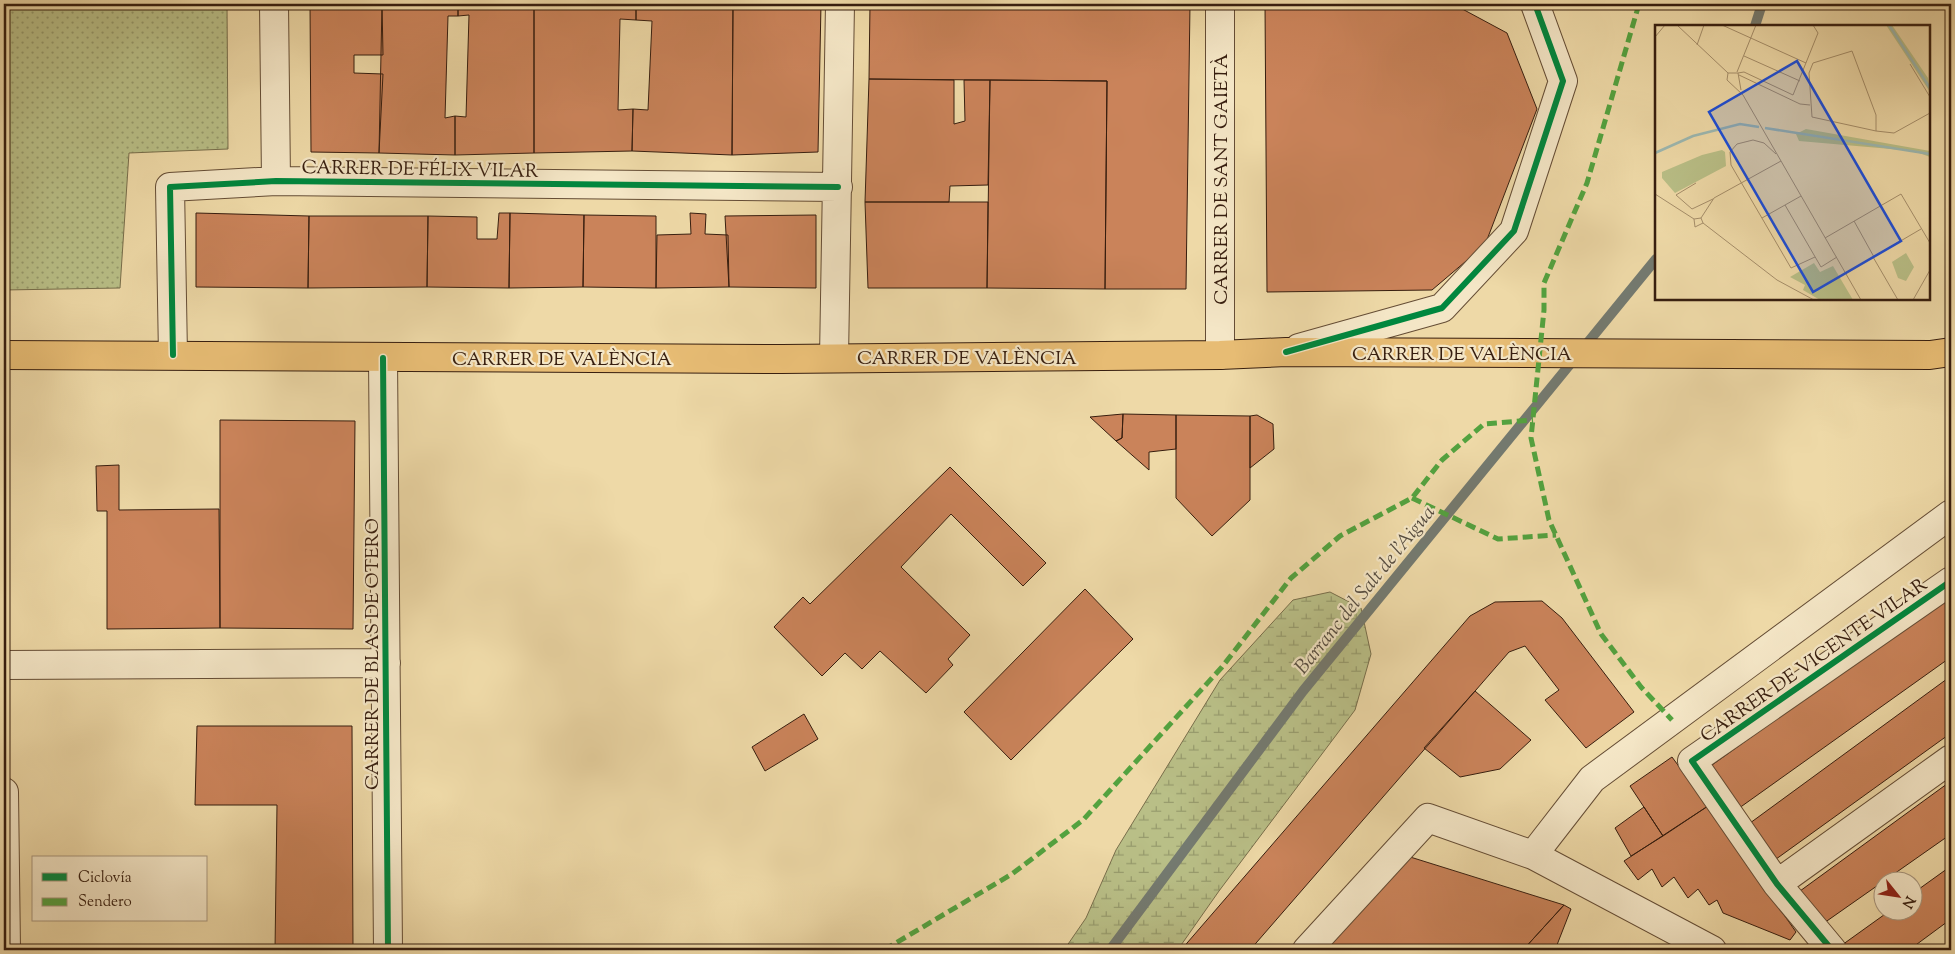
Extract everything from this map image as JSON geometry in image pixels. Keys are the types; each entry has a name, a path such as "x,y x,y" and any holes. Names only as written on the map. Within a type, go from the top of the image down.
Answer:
{"main road":[{"name":"CARRER DE VALÈNCIA","path":"4,355 384,358 834,358 1220,355 1286,352 1944,355"}],"street":[{"path":"274,4 276,181"},
{"path":"834,358 840,4"},
{"name":"CARRER DE SANT GAIETÀ","path":"1220,4 1220,355"},
{"path":"1286,352 1442,308 1514,231 1563,81 1535,4"},
{"name":"CARRER DE FÉLIX VILAR","path":"173,355 170,186 276,181 838,187"},
{"name":"CARRER DE BLAS DE OTERO","path":"384,358 388,950"},
{"name":"CARRER DE VICENTE VILAR","path":"1533,855 1592,779 1951,514"},
{"name":"CARRER DE VICENTE VILAR","path":"1777,884 1692,761 1951,581"},
{"path":"4,665 386,663"},
{"path":"1832,950 1777,884 1951,759"},
{"path":"4,792 6,950"},
{"path":"1307,950 1428,818 1533,855 1712,950"}],"green space":[{"path":"4,4 227,4 228,149 129,153 120,288 4,290"},
{"path":"1330,592 1361,608 1371,654 1355,710 1219,891 1178,950 1064,950 1086,918 1116,850 1220,680 1293,600"}],"building":[{"path":"310,4 382,4 383,55 354,55 354,73 383,74 379,153 311,152"},
{"path":"382,4 458,4 458,16 448,16 445,118 455,116 455,155 379,153"},
{"path":"458,4 534,4 534,153 455,155 455,116 466,117 469,15 458,16"},
{"path":"534,4 636,4 636,20 620,19 618,110 633,109 632,151 534,153"},
{"path":"636,4 733,4 732,155 632,151 633,109 648,110 652,21 636,20"},
{"path":"733,4 821,4 818,152 732,155"},
{"path":"870,4 1190,4 1186,289 1105,289 1107,81 869,79"},
{"path":"1265,4 1453,4 1507,33 1537,109 1485,245 1432,290 1267,292"},
{"path":"869,79 954,80 954,124 965,121 964,80 990,80 988,185 950,186 949,202 865,202"},
{"path":"990,80 1107,81 1105,289 987,288"},
{"path":"865,202 988,202 987,288 868,288"},
{"path":"196,213 309,216 308,288 196,287"},
{"path":"499,213 510,213 509,288 427,287 428,216 477,217 477,239 497,239"},
{"path":"510,213 584,215 583,287 509,288"},
{"path":"690,213 706,214 705,234 728,235 729,287 656,288 657,235 691,234"},
{"path":"584,215 656,216 656,288 583,287"},
{"path":"816,215 816,288 729,287 725,216"},
{"path":"309,216 428,216 427,287 308,288"},
{"path":"1123,414 1176,415 1176,449 1149,452 1149,470 1116,441 1122,438"},
{"path":"1123,414 1122,438 1116,441 1090,417"},
{"path":"1176,415 1250,416 1250,500 1212,536 1176,498"},
{"path":"1257,415 1273,424 1274,449 1250,468 1250,416"},
{"path":"220,420 355,421 353,629 220,628"},
{"path":"119,465 119,510 219,509 220,628 107,629 107,511 97,511 96,466"},
{"path":"950,467 1046,563 1023,586 951,514 901,567 970,635 948,659 953,665 926,693 880,651 862,669 845,653 822,676 774,627 803,597 810,604"},
{"path":"1085,589 1133,639 1011,760 964,712"},
{"path":"1951,594 1951,657 1735,811 1705,770"},
{"path":"1542,601 1562,618 1634,712 1586,748 1545,700 1559,690 1525,646 1509,652 1250,950 1181,950 1470,616 1495,602"},
{"path":"1951,676 1951,733 1772,862 1746,826"},
{"path":"1475,691 1531,740 1500,769 1460,777 1424,748"},
{"path":"804,714 818,739 765,771 752,747"},
{"path":"197,726 352,726 353,950 275,950 277,805 195,805"},
{"path":"1672,757 1708,806 1663,836 1630,786"},
{"path":"1951,781 1951,834 1897,872 1872,872 1872,889 1824,923 1800,891"},
{"path":"1708,806 1796,932 1790,940 1723,913 1717,900 1709,905 1698,889 1688,898 1674,877 1662,887 1652,869 1638,880 1624,861"},
{"path":"1644,807 1663,836 1631,856 1615,828"},
{"path":"1407,856 1564,905 1523,950 1324,950"},
{"path":"1951,866 1951,919 1909,950 1846,950 1842,945 1874,922 1922,922 1922,887"},
{"path":"1564,905 1571,909 1555,950 1523,950"}],"waterway":[{"name":"Barranc del Salt de l'Aigua","path":"1755,25 1762,4"},
{"name":"Barranc del Salt de l'Aigua","path":"1110,950 1303,691 1655,260"}],"marked path":[{"path":"1639,4 1587,183 1544,283 1544,310 1531,438 1549,520 1601,634 1641,687 1672,720"},
{"path":"884,950 1012,874 1083,820 1222,667 1291,578 1340,536 1412,498 1442,460 1484,424 1533,420"},
{"path":"1412,498 1498,539 1556,535"}],"cycle path":[{"path":"1286,352 1442,308 1514,231 1563,81 1535,4"},
{"path":"173,355 170,187 276,181 838,187"},
{"path":"383,358 388,950"},
{"path":"1832,950 1777,884 1692,761 1951,581"}]}
